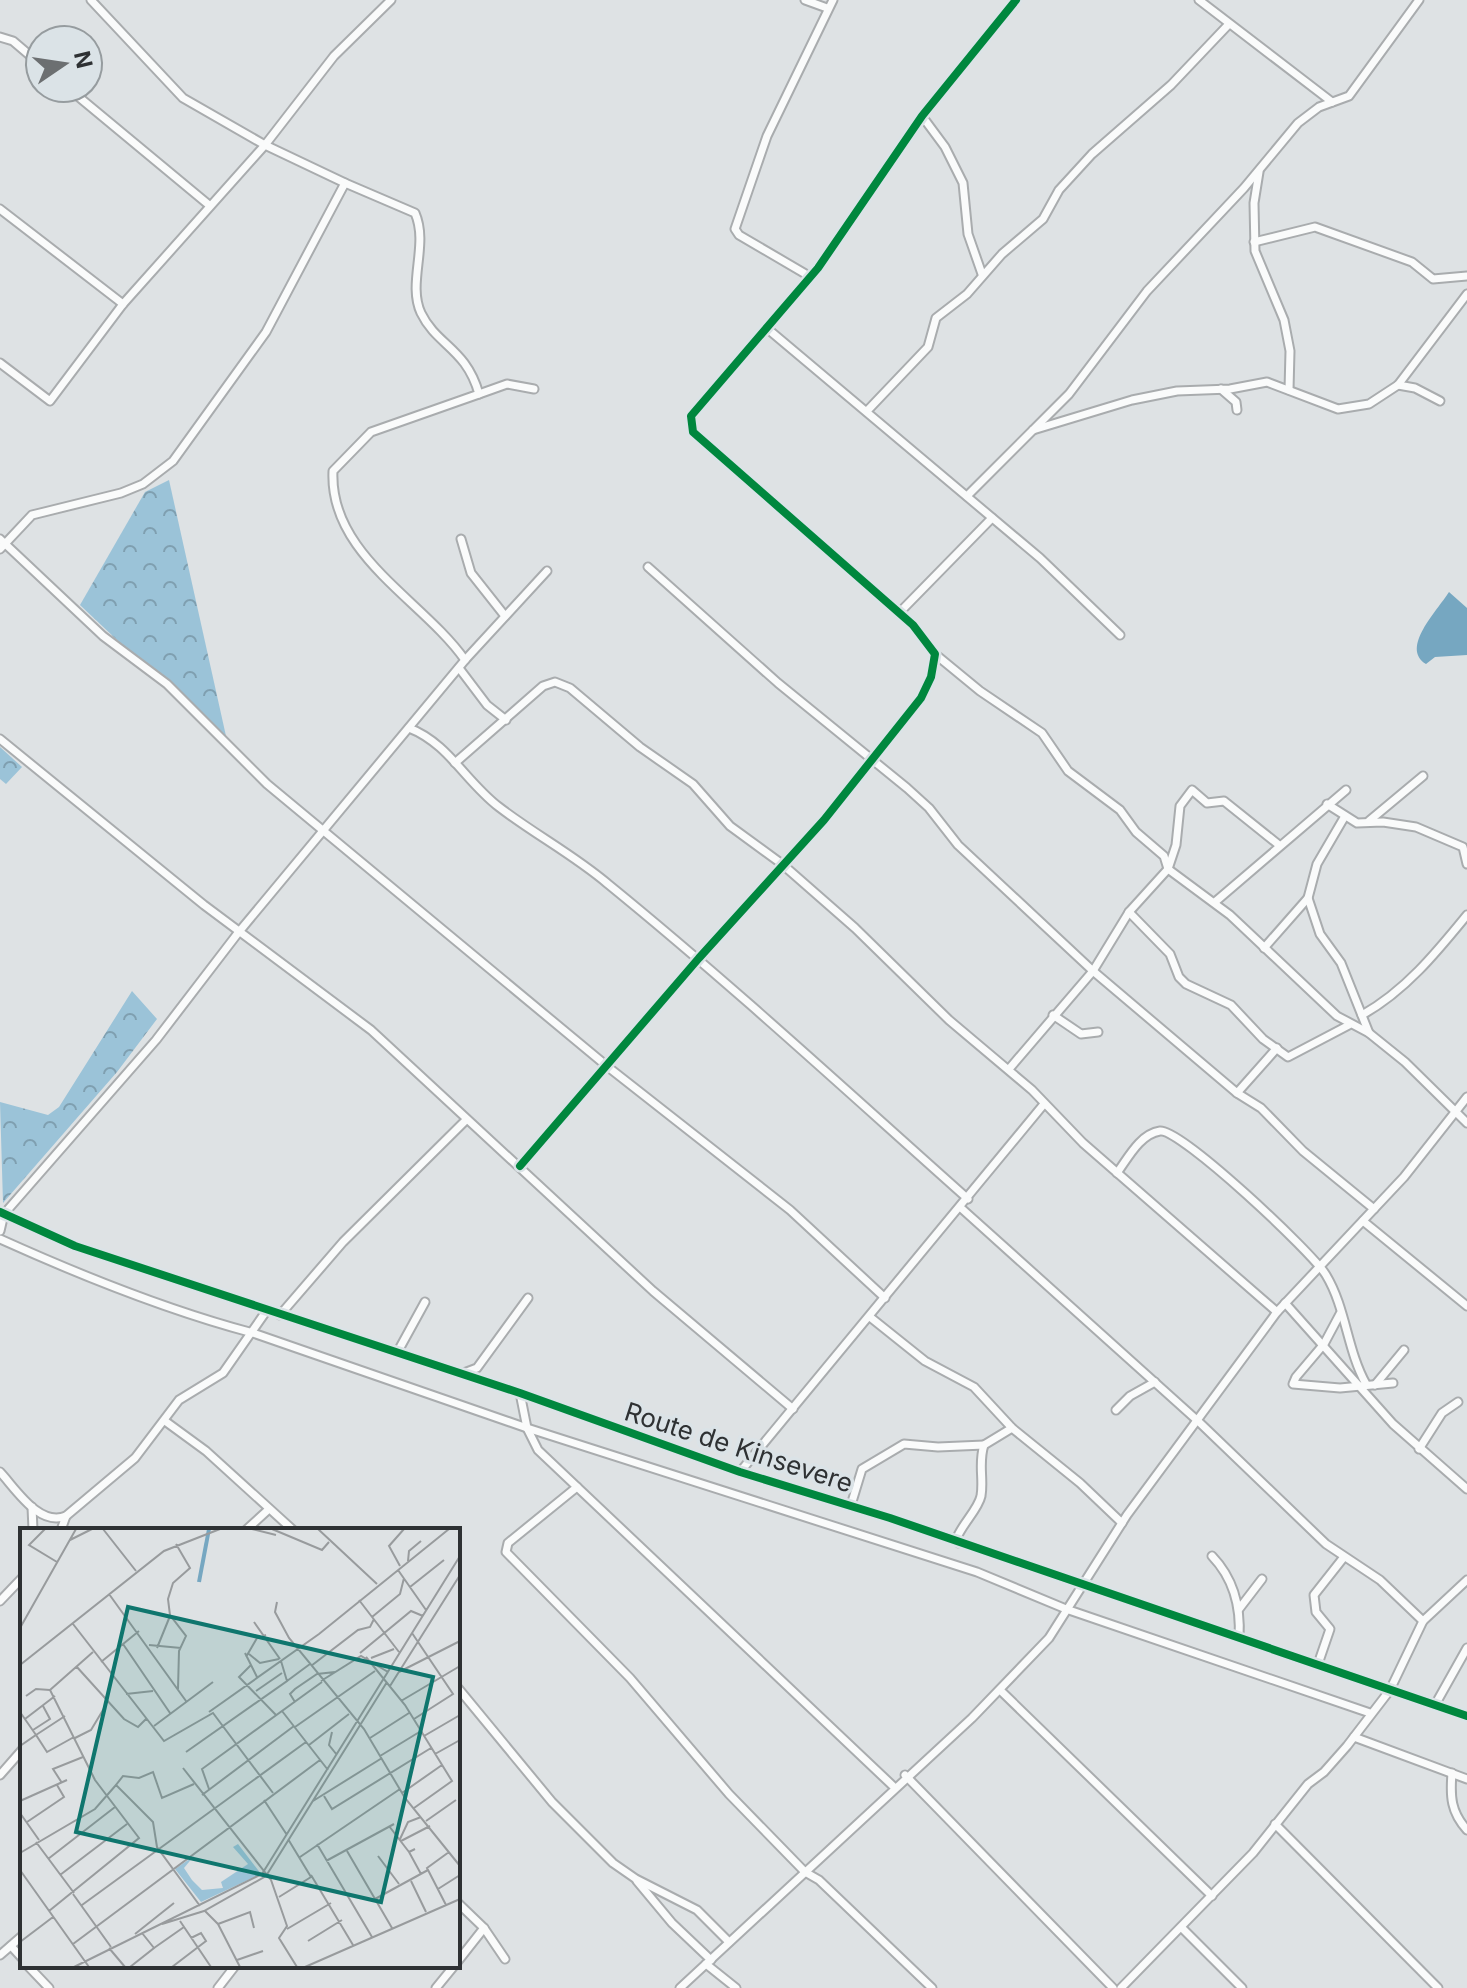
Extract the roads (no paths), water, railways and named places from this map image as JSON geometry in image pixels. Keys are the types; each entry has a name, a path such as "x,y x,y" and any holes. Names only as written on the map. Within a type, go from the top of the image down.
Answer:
{"street":[{"path":"91,0 183,98 265,145 415,213 422,241 418,302 422,314 467,362 479,394"},
{"path":"0,363 50,401 123,304 265,145 334,56 391,0"},
{"path":"805,0 827,8"},
{"path":"809,276 739,235 735,229 767,136 833,0"},
{"path":"1016,0 922,116 818,268 769,330 691,416 690,428 913,625 935,654 1042,733 1068,771 1120,810 1136,832 1164,856 1168,869 1215,902 1349,1025 1369,1033 1422,1077 1467,1123"},
{"path":"1199,0 1332,102"},
{"path":"967,496 1069,394 1147,291 1260,169 1298,123 1332,102 1349,96 1419,0"},
{"path":"867,411 928,347 936,318 967,294 982,274 1043,219 1059,190 1092,154 1171,85 1229,24"},
{"path":"0,37 13,41 24,50"},
{"path":"87,104 209,205"},
{"path":"922,116 945,147 963,183 968,234 982,274"},
{"path":"1260,169 1254,203 1254,242 1262,273 1279,303 1286,330 1290,351 1289,390"},
{"path":"345,183 266,332 173,461 148,481 121,493 32,515 2,544 103,636 167,684 267,784 608,1067 790,1210 885,1298"},
{"path":"0,209 123,304"},
{"path":"1254,242 1315,227 1412,262 1433,279 1467,276"},
{"path":"1033,430 1132,400 1177,391 1267,382 1342,409 1374,401 1398,385 1467,294"},
{"path":"769,330 967,496 1120,635"},
{"path":"465,660 440,630 362,553 342,515 332,486 333,471 371,432 507,384 534,389"},
{"path":"1398,385 1415,388 1440,401"},
{"path":"1221,389 1236,402 1237,410"},
{"path":"899,613 992,518"},
{"path":"461,539 471,573 505,616"},
{"path":"648,567 720,633 929,808 958,845 1093,971 1237,1093 1261,1108 1303,1151 1374,1209"},
{"path":"0,1231 2,1213 156,1040 238,933 465,660 547,571"},
{"path":"520,1166 699,958 824,820 921,698 931,677 935,654"},
{"path":"459,668 487,705 506,720"},
{"path":"455,763 543,686 561,683 655,759 693,784 730,826 782,864 855,928 949,1020 1009,1069 1117,1173 1277,1312"},
{"path":"409,728 432,738 498,806 606,881 699,958 968,1199"},
{"path":"0,739 238,933 371,1030 663,1299 793,1409"},
{"path":"1369,821 1423,776"},
{"path":"1009,1069 1093,971 1129,912 1168,869 1176,845 1180,806 1192,790 1207,803 1224,801 1279,845"},
{"path":"1215,902 1346,790"},
{"path":"1327,804 1357,823 1369,821 1416,827 1444,837 1463,847 1467,864"},
{"path":"1264,948 1308,898 1317,864 1345,816"},
{"path":"1308,898 1320,934 1341,963 1369,1033"},
{"path":"1129,912 1170,954 1186,984 1231,1005 1277,1048 1293,1057 1349,1025"},
{"path":"1362,1015 1387,1000 1408,981 1464,918"},
{"path":"1464,918 1467,930"},
{"path":"1053,1015 1081,1034 1098,1032"},
{"path":"1237,1093 1277,1048"},
{"path":"680,1988 905,1775 1000,1690 1049,1638 1122,1523 1277,1312 1374,1209 1467,1097"},
{"path":"740,1472 1044,1104"},
{"path":"280,1315 343,1242 466,1120"},
{"path":"1117,1173 1142,1140 1151,1134 1168,1131 1197,1150 1320,1265 1334,1291 1354,1363 1366,1385"},
{"path":"961,1208 1199,1422 1316,1535 1380,1580 1423,1621"},
{"name":"Route de Kinsevere","path":"2,1213 75,1246 520,1393 740,1472 851,1505 1467,1716"},
{"path":"1363,1221 1467,1306"},
{"path":"0,1239 79,1275 215,1323 253,1333 527,1428 962,1567 1066,1609 1370,1713"},
{"path":"462,1374 477,1368 528,1298"},
{"path":"397,1353 425,1302"},
{"path":"1285,1303 1366,1385 1419,1449 1467,1489"},
{"path":"0,1472 32,1507 51,1519 66,1516 135,1458 179,1400 223,1373 267,1310"},
{"path":"1340,1314 1324,1344 1293,1384 1332,1388 1393,1383"},
{"path":"870,1317 925,1361 974,1387 1012,1428 1080,1483 1122,1523"},
{"path":"1366,1385 1404,1350"},
{"path":"1116,1410 1130,1396 1155,1382"},
{"path":"520,1393 527,1428 538,1450 894,1787"},
{"path":"1419,1449 1442,1413 1458,1402"},
{"path":"165,1421 206,1451 291,1528"},
{"path":"851,1505 862,1469 899,1445 984,1445 1012,1428"},
{"path":"959,1543 956,1540 959,1531 981,1498 980,1458 984,1445"},
{"path":"577,1487 508,1543 506,1552 630,1678 729,1794 805,1872 819,1880 932,1988"},
{"path":"32,1507 33,1528"},
{"path":"248,1528 269,1509"},
{"path":"62,1528 66,1516"},
{"path":"1212,1556 1228,1572 1239,1609 1239,1638"},
{"path":"1318,1664 1330,1629 1316,1612 1314,1595 1344,1557"},
{"path":"1239,1609 1262,1579"},
{"path":"0,1601 20,1580"},
{"path":"1121,1988 1212,1896 1354,1737 1390,1690 1423,1621 1467,1580"},
{"path":"1435,1705 1467,1648"},
{"path":"460,1690 552,1802 613,1863 636,1879 697,1910 729,1942"},
{"path":"1000,1690 1212,1896"},
{"path":"1354,1737 1467,1779"},
{"path":"0,1775 20,1752"},
{"path":"1452,1773 1450,1798 1456,1818 1467,1830"},
{"path":"905,1775 1113,1988"},
{"path":"1275,1824 1438,1988"},
{"path":"636,1879 672,1923 736,1988"},
{"path":"460,1905 484,1928 505,1959"},
{"path":"460,1958 484,1928"},
{"path":"1182,1928 1242,1988"},
{"path":"0,1955 20,1938"},
{"path":"11,1946 20,1956"},
{"path":"30,1968 49,1988"},
{"path":"218,1988 233,1968"},
{"path":"436,1988 452,1968"}]}
